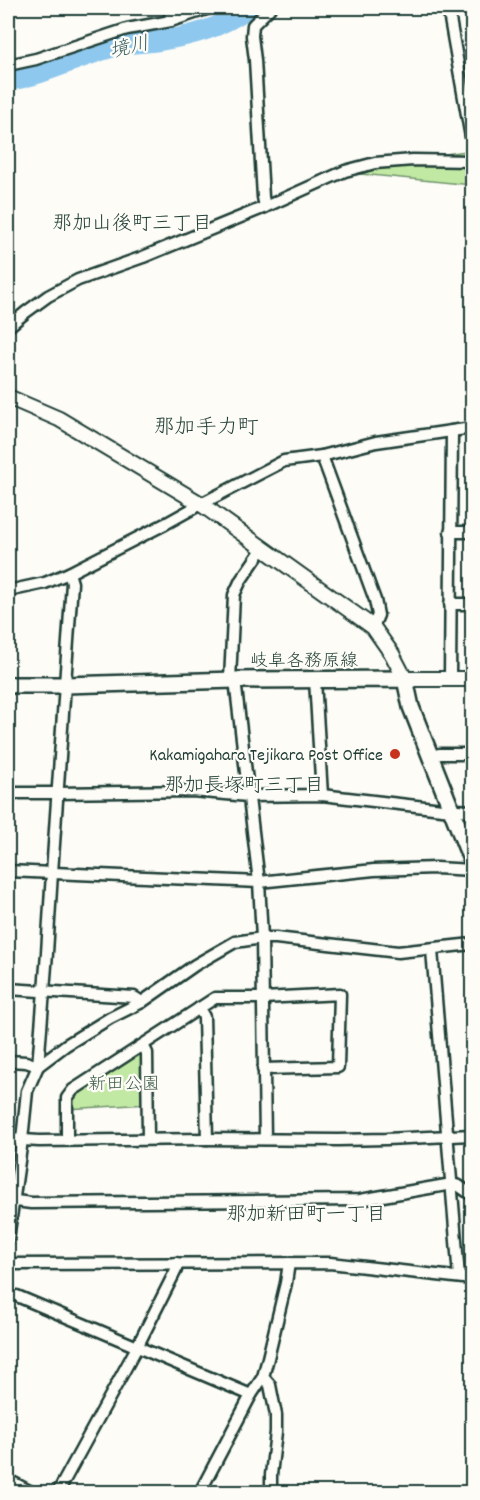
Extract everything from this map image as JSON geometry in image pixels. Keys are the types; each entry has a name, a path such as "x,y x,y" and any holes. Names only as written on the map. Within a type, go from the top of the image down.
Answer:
{"main road":[{"name":"岐阜各務原線","path":"8,685 405,679"},
{"path":"405,679 411,707 472,862"}],"street":[{"path":"170,8 171,21"},
{"path":"8,65 36,59 127,29 171,21 210,8"},
{"path":"265,207 252,36 253,25 270,8"},
{"path":"448,8 472,143"},
{"path":"8,327 48,296 78,280 143,257 345,171 375,163 413,160 472,161"},
{"path":"8,397 59,419 201,504 373,627 392,654 405,679 472,679"},
{"path":"8,591 45,583 69,573 284,461 322,456 376,442 472,428"},
{"path":"450,679 452,431"},
{"path":"322,456 375,600 378,615 373,627"},
{"path":"450,532 472,532"},
{"path":"263,549 241,580 234,595 232,680 259,882 265,1139"},
{"path":"8,1239 10,1200 22,1140 27,1091 38,1066 72,583 69,573"},
{"path":"450,604 472,604"},
{"path":"315,680 322,795"},
{"path":"430,756 472,754"},
{"path":"8,793 192,791 248,796 322,795 472,811"},
{"path":"8,871 259,882 374,870 436,868 472,870"},
{"path":"38,1066 66,1045 142,1002 195,965 235,942 262,938 398,952 472,944"},
{"path":"432,950 459,1277"},
{"path":"8,989 134,997 142,1002"},
{"path":"66,1140 67,1098 73,1090 215,998 340,994 338,1067 263,1069"},
{"path":"199,1008 204,1017 207,1139"},
{"path":"143,1045 147,1053 148,1139"},
{"path":"8,1061 26,1062 38,1066"},
{"path":"8,1139 386,1139 472,1135"},
{"path":"10,1200 42,1203 360,1200 452,1184 472,1195"},
{"path":"58,1492 137,1347 176,1270 176,1263"},
{"path":"200,1492 251,1395 263,1377 289,1263"},
{"path":"8,1264 330,1263 472,1279"},
{"path":"17,1296 251,1395"},
{"path":"263,1377 270,1385 276,1415 271,1492"},
{"path":"8,1480 31,1492"}],"green space":[{"path":"472,150 472,185 330,171"},
{"name":"新田公園","path":"143,1045 148,1104 67,1109 67,1098"}],"waterway":[{"name":"境川","path":"8,81 37,74 122,45 195,34 217,26 248,8"}],"place":[{"name":"Kakamigahara Tejikara Post Office","path":"395,754"}],"district":[{"name":"那加山後町三丁目","path":"132,222"},
{"name":"那加手力町","path":"206,426"},
{"name":"那加長塚町三丁目","path":"244,784"},
{"name":"那加新田町一丁目","path":"306,1213"}]}
